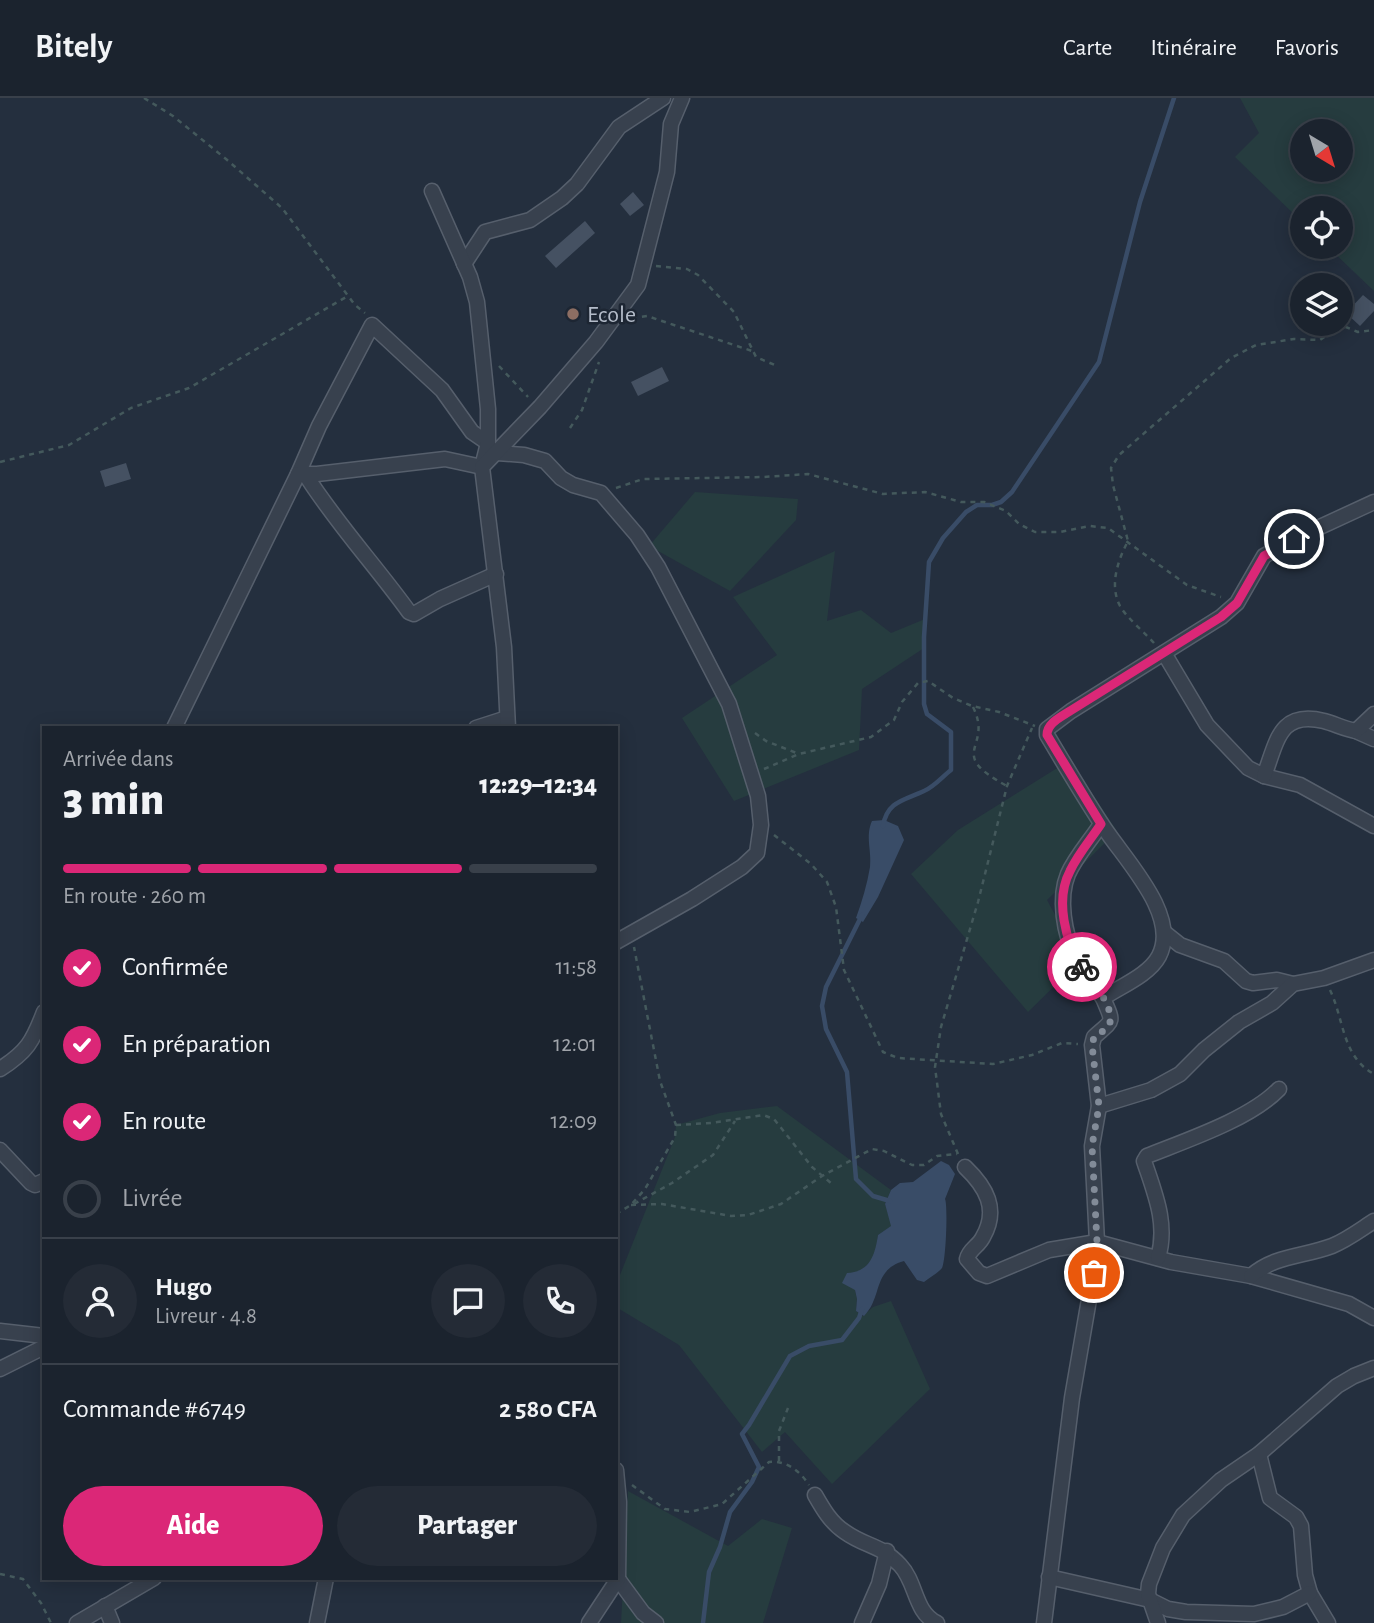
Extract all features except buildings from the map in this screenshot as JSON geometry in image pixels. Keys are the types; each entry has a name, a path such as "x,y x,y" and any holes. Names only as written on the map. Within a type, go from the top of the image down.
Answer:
{"street":[{"path":"464,264 485,232 530,220 562,198 577,184 619,127 663,98"},
{"path":"488,726 507,723 504,647 482,467 492,448 540,407 614,320 638,285 667,172 671,124 682,98"},
{"path":"432,191 464,264 477,302 492,448"},
{"path":"175,726 302,474 319,426 372,325 442,390 472,432 492,448 545,461 561,478 573,485 601,493 638,535 729,704 760,804 761,825 757,853 742,867 618,941"},
{"path":"302,474 445,459 482,467"},
{"path":"302,474 409,612 414,614 496,574"},
{"path":"1374,502 1264,556 1237,603 1221,617 1054,722 1040,727 1101,824 1134,866 1148,890 1165,933 1180,945 1224,961 1246,981 1253,983 1277,980 1293,984 1324,978 1374,960"},
{"path":"1164,653 1207,725 1241,762 1264,776 1300,785 1374,826"},
{"path":"1356,731 1374,714"},
{"path":"1264,776 1285,725 1294,720 1321,720 1374,739"},
{"path":"1044,1623 1072,1398 1092,1287 1097,1242 1092,1146 1099,1106 1092,1045 1094,1037 1110,1026 1111,1021 1103,998 1076,957 1066,927 1063,901 1069,872 1101,824"},
{"path":"1103,998 1151,967 1162,947 1165,933"},
{"path":"1099,1106 1151,1090 1180,1074 1204,1050 1272,1003 1293,984"},
{"path":"0,1069 27,1048 42,1017"},
{"path":"1158,1258 1163,1241 1161,1215 1143,1161 1147,1156 1243,1115 1267,1102 1279,1089"},
{"path":"0,1150 31,1183 35,1185 42,1182"},
{"path":"965,1167 981,1182 991,1208 983,1239 967,1255 967,1259 979,1273 987,1276 1049,1250 1097,1242 1158,1258 1251,1276 1349,1304 1374,1318"},
{"path":"1251,1276 1261,1267 1283,1257 1329,1247 1345,1240 1374,1221"},
{"path":"0,1331 42,1336"},
{"path":"0,1369 42,1348"},
{"path":"1158,1623 1150,1600 1149,1584 1173,1527 1183,1515 1221,1480 1259,1454 1337,1386 1374,1368"},
{"path":"1259,1454 1270,1498 1296,1517 1301,1526 1310,1593 1328,1623"},
{"path":"618,1492 618,1579 643,1613 656,1623"},
{"path":"815,1495 826,1514 846,1533 887,1551 904,1569 925,1615 937,1623"},
{"path":"862,1623 879,1584 887,1551"},
{"path":"1049,1577 1150,1600 1177,1612 1254,1614 1283,1607 1310,1593"},
{"path":"77,1623 151,1580"},
{"path":"317,1623 326,1580"},
{"path":"589,1623 617,1580"},
{"path":"105,1606 112,1623"}],"path":[{"path":"144,98 173,116 282,208 372,325"},
{"path":"643,265 687,269 698,275 734,312 756,357 777,366"},
{"path":"0,462 69,445 131,408 189,388 348,296"},
{"path":"614,320 647,316 752,351"},
{"path":"1164,653 1120,606 1114,580 1120,555 1128,541 1111,468 1119,455 1231,358 1256,345 1294,339 1320,340 1341,325 1358,332 1374,330"},
{"path":"570,428 582,410 600,359"},
{"path":"496,363 516,386 540,407"},
{"path":"601,493 643,480 808,474 883,494 925,492 961,502 984,502 1006,512 1019,524 1035,532 1060,532 1090,526 1108,528 1186,585 1237,603"},
{"path":"751,774 799,754 871,737 894,720 902,702 918,683 928,681 953,698 972,706 999,712 1040,727 1007,786 978,902 941,1027 936,1060 941,1114 965,1167"},
{"path":"972,706 978,717 973,757 976,766 1007,786"},
{"path":"734,721 766,741 799,754"},
{"path":"761,825 811,864 827,882 836,907 844,970 883,1052 898,1058 993,1064 1032,1055 1062,1043 1092,1045"},
{"path":"631,934 660,1080 676,1125 675,1137 645,1189 631,1205"},
{"path":"1324,978 1337,1004 1341,1029 1351,1052 1374,1074"},
{"path":"676,1125 763,1115 774,1119 812,1167 832,1184"},
{"path":"618,1213 672,1183 712,1155 736,1119"},
{"path":"631,1205 662,1204 731,1216 748,1215 781,1204 822,1176 872,1149 912,1165 924,1165 937,1156 957,1154"},
{"path":"779,1461 779,1430 788,1408"},
{"path":"618,1473 665,1509 690,1512 722,1504 769,1462 779,1461 793,1468 804,1478 815,1495"},
{"path":"0,1574 23,1579 41,1603 51,1623"}],"green space":[{"path":"1240,98 1374,98 1374,291 1341,259 1353,259 1353,196 1290,196 1290,210 1235,157 1259,133"},
{"path":"695,492 798,499 796,520 730,591 649,546"},
{"path":"835,551 827,621 861,610 891,633 925,619 924,648 862,689 859,750 734,801 682,718 777,655 733,597"},
{"path":"1070,760 1117,831 1047,900 1080,961 1028,1012 911,874 958,830"},
{"path":"777,1106 891,1190 885,1204 892,1226 878,1235 875,1257 859,1273 855,1290 856,1311 863,1316 873,1307 891,1301 930,1389 832,1484 785,1432 762,1452 679,1345 618,1308 618,1280 675,1137 676,1125 720,1113"},
{"path":"628,1491 728,1546 762,1519 792,1528 763,1623 621,1623"}],"water":[{"path":"884,820 898,826 904,840 878,897 863,922 856,918 870,867 870,827 872,821"},
{"path":"941,1161 949,1165 955,1174 945,1199 946,1233 942,1268 924,1282 917,1280 904,1261 894,1265 882,1277 874,1301 864,1316 856,1311 855,1290 842,1283 847,1273 866,1266 873,1256 878,1235 891,1226 885,1204 891,1190 900,1183 913,1182"}],"waterway":[{"path":"883,826 888,811 893,806 928,789 951,770 951,732 927,714 924,704 924,637 929,562 943,538 966,512 977,505 1001,502 1012,492 1099,362 1140,202 1174,98"},
{"path":"862,915 826,987 822,1006 826,1029 847,1072 856,1179 873,1196 890,1201"},
{"path":"703,1623 709,1572 720,1547 730,1512 752,1482 759,1467 742,1434 790,1356 809,1346 842,1340 859,1318 862,1309"}],"way so far":[{"path":"1082,967 1103,998 1111,1021 1110,1026 1094,1037 1092,1045 1099,1106 1092,1146 1097,1242 1094,1273"}],"place":[{"name":"Ecole","path":"573,314"}],"route":[{"path":"1082,967 1066,927 1064,887 1069,872 1101,824 1047,735 1047,729 1070,711 1221,617 1237,603 1264,556 1294,539"}]}
